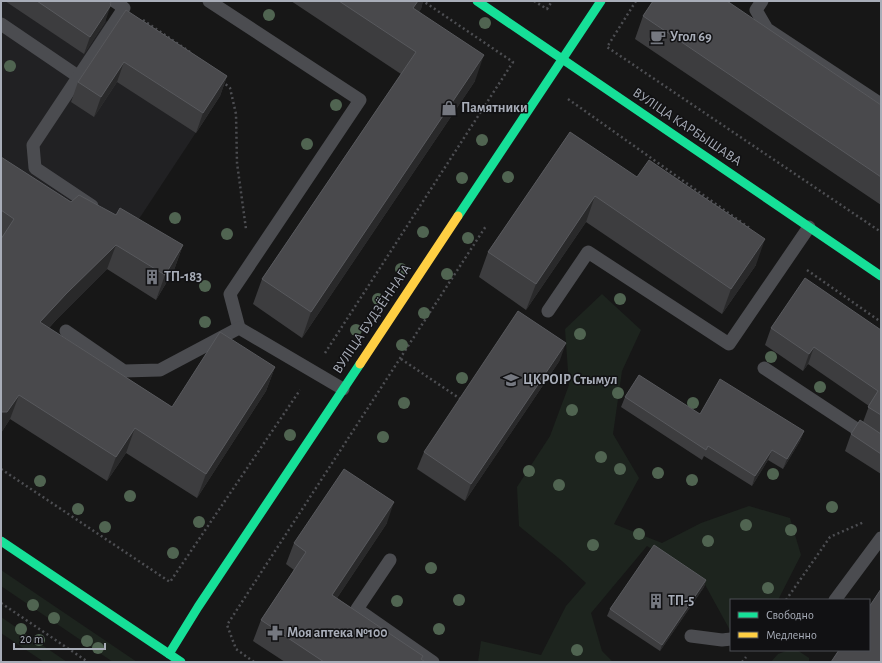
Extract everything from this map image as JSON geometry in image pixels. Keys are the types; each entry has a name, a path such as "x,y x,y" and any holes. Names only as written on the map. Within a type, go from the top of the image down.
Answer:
{"street":[{"name":"ВУЛІЦА КАРБЫШАВА","path":"477,1 881,276"},
{"name":"ВУЛІЦА БУДЗЁННАГА","path":"169,654 601,1"},
{"path":"1,541 181,662"}],"lane":[{"path":"209,1 360,100 230,294 239,328 343,389"},
{"path":"762,1 756,10 767,29 881,104"},
{"path":"98,210 35,168 33,145 79,77 119,4"},
{"path":"1,24 79,77"},
{"path":"548,311 588,252 729,344 809,227"},
{"path":"66,331 124,371 160,370 239,328"},
{"path":"764,368 881,445"},
{"path":"836,599 881,538"},
{"path":"390,560 357,609 433,662"},
{"path":"691,636 722,640 730,639"}],"path":[{"path":"1,469 170,582 313,372 513,62 422,1"},
{"path":"534,1 546,9 552,1"},
{"path":"636,1 607,47 881,232"},
{"path":"119,4 193,55"},
{"path":"219,78 230,88 236,114 238,163 250,264"},
{"path":"564,106 568,99 756,233"},
{"path":"254,662 236,649 227,626 487,226"},
{"path":"788,256 881,322"},
{"path":"401,359 463,400"},
{"path":"787,599 830,537 868,520"},
{"path":"1,603 88,662"}],"shaded area":[{"path":"1,1 77,1 141,45 220,96 104,272 32,346 1,325"},
{"path":"602,294 641,330 622,371 613,434 639,478 614,524 662,543 701,523 749,506 790,518 801,555 779,599 730,599 730,630 703,581 647,546 591,613 602,651 613,662 478,662 481,641 541,655 566,606 586,583 562,561 519,526 517,487 550,436 569,385 565,329"},
{"path":"1,570 137,662 113,662 1,586"},
{"path":"1,617 67,662 44,662 1,633"},
{"path":"786,651 798,651 809,658 809,662 771,662 778,654"}],"building":[{"path":"37,1 109,1 111,2 111,5 90,37"},
{"path":"339,1 418,1 413,8 484,55 311,312 262,279 416,52"},
{"path":"653,1 727,1 881,105 881,177 643,16"},
{"path":"126,10 227,76 203,113 124,62 101,97 78,82"},
{"path":"570,132 637,177 649,160 765,239 731,289 595,196 536,284 488,252"},
{"path":"1,157 71,202 79,195 116,215 120,208 183,245 165,275 116,245 40,322 172,407 220,332 275,367 206,474 135,428 116,457 19,395 7,412 1,412 1,239 14,219 1,210"},
{"path":"805,278 881,330 881,415 868,407 878,391 814,347 809,354 771,328"},
{"path":"518,311 566,343 471,484 424,452"},
{"path":"639,375 700,414 720,379 804,431 787,459 772,450 755,476 708,446 706,450 625,397"},
{"path":"860,420 881,434 881,454 851,434"},
{"path":"344,469 394,502 332,595 423,656 421,659 425,662 324,662 261,620 306,552 294,543"},
{"name":"ТП-5","path":"654,545 706,580 662,645 610,609"},
{"path":"881,589 881,662 831,662 838,651 870,651 870,606"}],"traffic: fast":[{"path":"477,1 881,276"},
{"path":"458,216 601,1"},
{"path":"169,654 198,607 360,364"},
{"path":"1,541 181,662"}],"traffic: slow":[{"path":"360,364 458,216"}],"place":[{"name":"Угол 69","path":"658,37"},
{"name":"Памятники","path":"449,108"},
{"name":"ТП-183","path":"152,277"},
{"name":"ЦКРОІР Стымул","path":"511,380"},
{"name":"ТП-5","path":"656,601"},
{"name":"Моя аптека №100","path":"275,633"}]}
